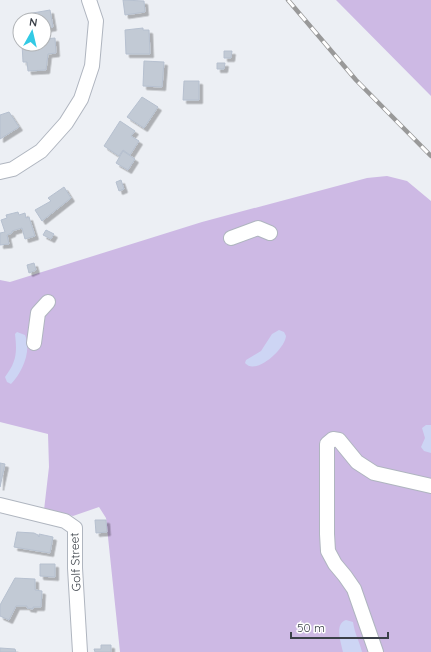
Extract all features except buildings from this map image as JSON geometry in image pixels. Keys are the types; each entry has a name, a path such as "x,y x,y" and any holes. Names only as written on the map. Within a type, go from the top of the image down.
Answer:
{"street":[{"path":"0,172 13,169 41,151 66,123 81,98 92,66 96,21 89,0"},
{"path":"231,238 253,229 262,229 270,233"},
{"path":"34,343 38,313 48,302"},
{"path":"376,652 354,590 345,576 334,564 328,551 326,453 329,442 333,439 339,440 360,465 374,473 431,486"},
{"name":"Golf Street","path":"0,505 65,521 75,528 75,568 80,652"}],"shaded area":[{"path":"336,0 431,0 431,96"},
{"path":"387,176 407,181 431,201 431,652 120,652 106,518 99,507 73,516 44,510 49,467 48,434 0,422 0,280 10,282 202,222 367,178"}],"sand":[{"path":"279,330 284,332 286,336 281,348 275,354 263,364 250,366 245,363 246,360 261,351 272,334"},
{"path":"17,332 25,335 27,341 27,355 19,374 11,384 7,382 5,377 14,361 16,351 15,334"},
{"path":"426,425 431,425 431,453 424,451 421,447 425,438 422,428"},
{"path":"346,620 353,622 362,652 343,652 339,629 342,622"}],"railway":[{"path":"288,0 356,80 431,156"}]}
